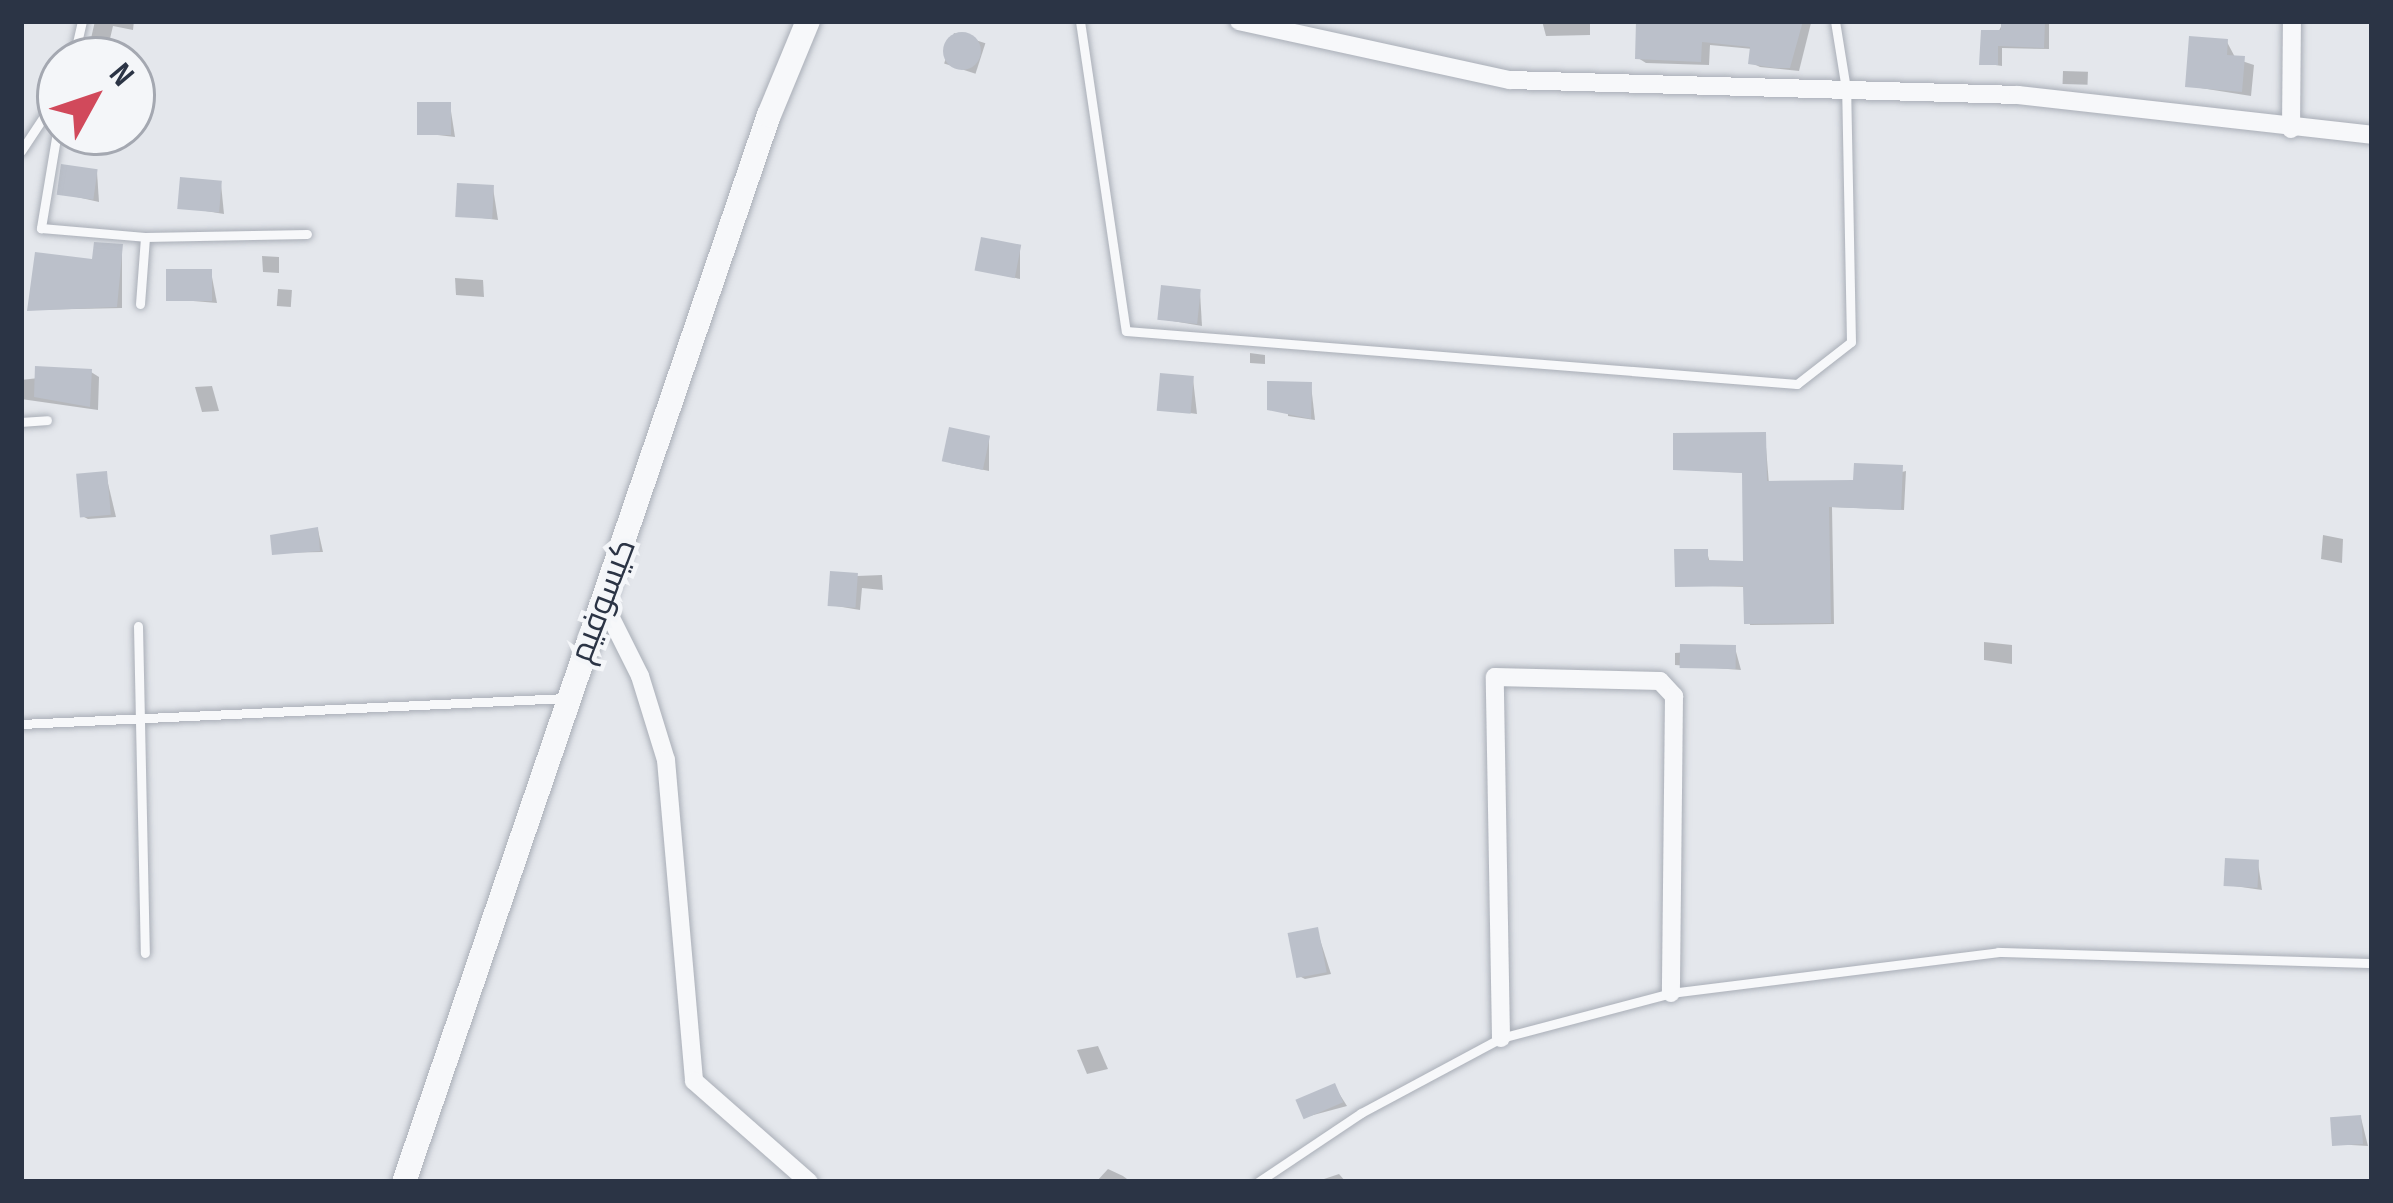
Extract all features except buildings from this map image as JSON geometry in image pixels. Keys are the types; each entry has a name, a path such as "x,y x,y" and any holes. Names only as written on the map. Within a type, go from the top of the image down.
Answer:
{"street":[{"name":"كيسوفيم","path":"404,1182 566,698 606,608 751,166 808,21"},
{"path":"1239,21 1510,80 2018,95 2372,135"},
{"path":"2291,129 2292,21"},
{"path":"606,608 640,676 666,760 694,1081 809,1182"},
{"path":"1501,1039 1495,677 1660,680 1674,696 1671,993"}],"lane":[{"path":"1080,21 1126,331 1797,384 1851,342 1846,89 1834,21"},
{"path":"53,156 41,228 145,237 308,234"},
{"path":"140,304 145,237"},
{"path":"21,422 46,420"},
{"path":"138,626 145,953"},
{"path":"21,724 566,698"},
{"path":"1258,1182 1361,1113 1501,1039 1671,993 1998,952 2372,963"}]}
